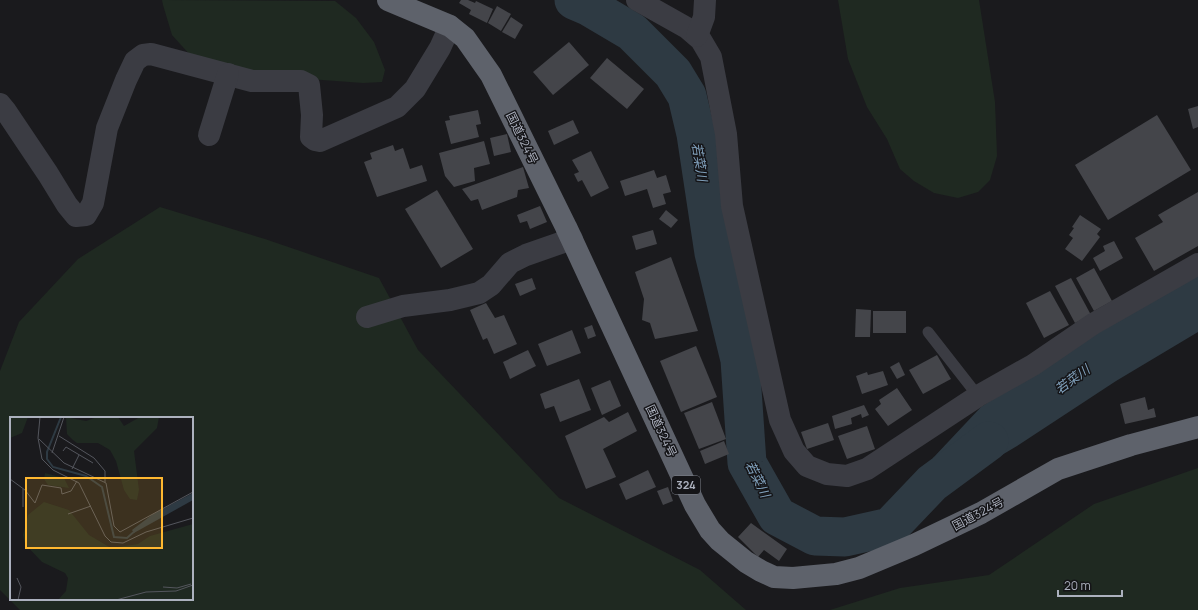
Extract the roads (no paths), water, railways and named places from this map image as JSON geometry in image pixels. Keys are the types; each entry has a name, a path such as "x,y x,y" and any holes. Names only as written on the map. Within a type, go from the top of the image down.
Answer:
{"highway":[{"name":"国道324号","path":"388,0 450,26 465,38 492,75 572,239 695,505 710,530 720,541 746,562 774,577 809,577 836,574 859,568 914,546 981,513 1058,469 1131,445 1198,428"}],"street":[{"path":"637,0 687,28 701,40 711,57 726,134 732,206 780,420 794,451 807,466 827,474 847,476 867,469 978,396 1034,365 1093,324 1198,264"},
{"path":"697,36 704,17 705,0"},
{"path":"0,104 48,174 67,205 76,216 86,216 93,203 107,128 126,80 135,61 139,57 151,54 252,81 301,81 306,83 309,85 312,115 311,137 320,141 397,107 415,89 440,48 450,26"},
{"path":"208,135 228,74"},
{"path":"367,317 403,306 450,300 479,293 491,285 510,263 526,255 572,239"}],"lane":[{"path":"928,332 978,396"}],"water":[{"path":"1198,275 1198,332 1116,381 1017,446 953,484 933,458 981,407 1117,317"}],"waterway":[{"name":"若菜川","path":"574,0 588,6 632,32 673,73 687,96 696,134 714,253 740,360 747,463 777,516 815,536 845,537 890,527 932,483 989,441"}]}
